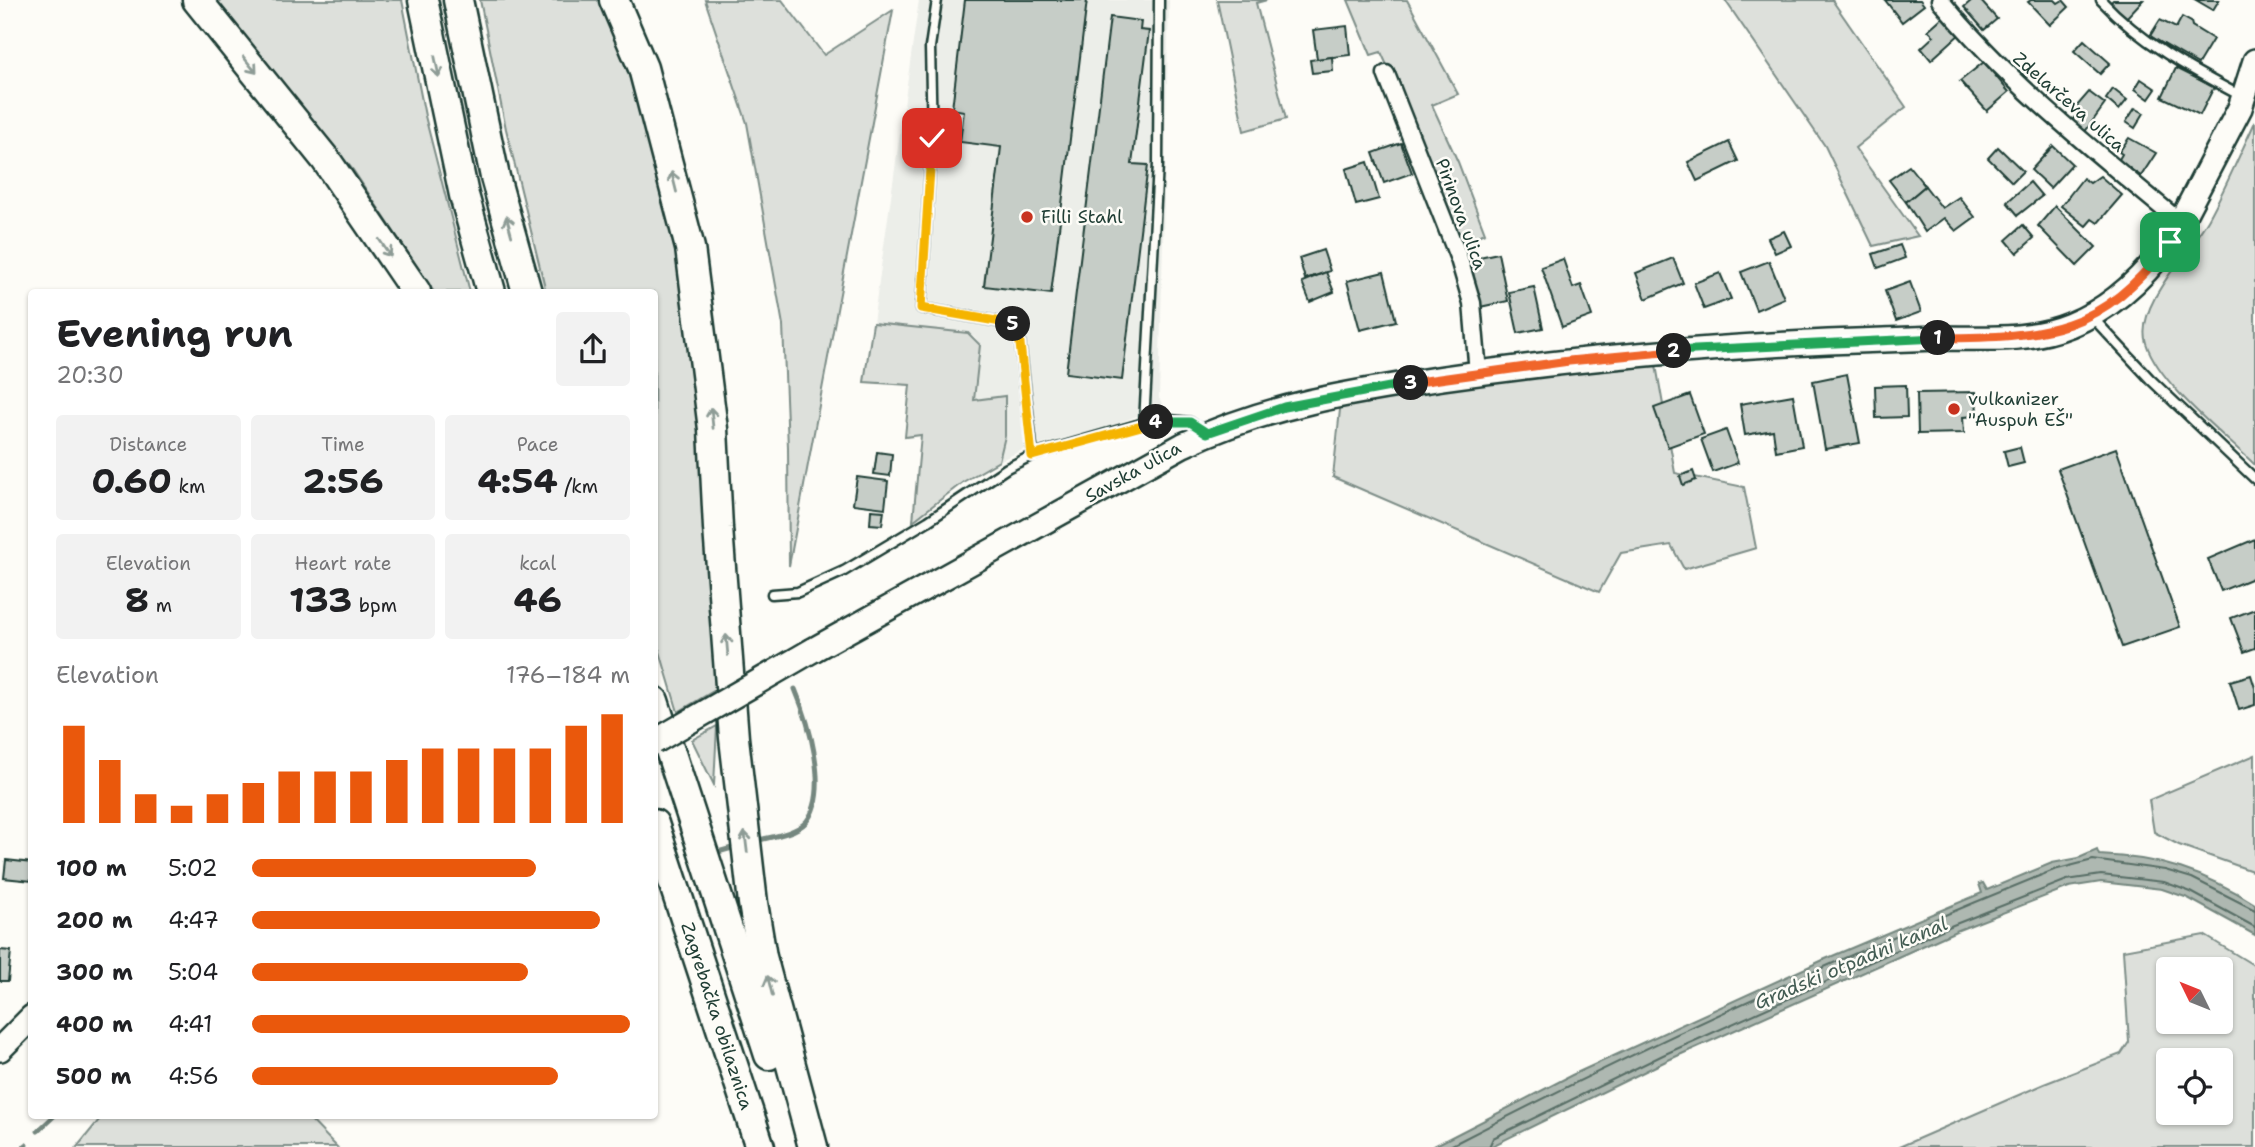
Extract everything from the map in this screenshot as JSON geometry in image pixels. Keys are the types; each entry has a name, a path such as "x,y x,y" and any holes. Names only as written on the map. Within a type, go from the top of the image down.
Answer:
{"highway":[{"path":"423,0 464,195 490,289"},
{"path":"458,0 495,177 526,289"},
{"path":"614,0 643,68 690,248 713,429 718,527 739,781 753,903 762,957 813,1147"},
{"path":"197,4 326,160 414,289"},
{"path":"658,713 797,1147"},
{"name":"Zagrebačka obilaznica","path":"658,837 760,1147"}],"main road":[{"name":"Savska ulica","path":"658,740 1144,466 1207,433 1257,414 1305,402 1478,373 1569,361 1745,346 2012,337 2056,329 2090,315 2138,279 2155,262 2182,224 2244,98 2255,61"},
{"path":"0,1049 28,1021"}],"street":[{"name":"Zdelarčeva ulica","path":"1940,0 1978,46 2025,92 2182,224"},
{"name":"Pirinova ulica","path":"1387,74 1459,259 1472,303 1478,373"}],"lane":[{"path":"937,0 930,47 932,138 921,308 1018,325 1032,456"},
{"path":"1144,423 1158,164 1159,0"},
{"path":"2101,0 2140,37 2179,63 2244,98"},
{"path":"2090,315 2150,379 2255,479"},
{"path":"772,594 798,592 844,570 928,521 1007,468 1032,456 1144,423 1170,420 1190,422 1207,433"}],"shaded area":[{"path":"216,0 402,0 425,116 469,289 432,289 353,170"},
{"path":"480,0 601,0 642,112 667,198 692,341 707,516 715,690 678,712 658,645 658,289 545,289 506,129"},
{"path":"705,0 782,0 824,55 893,10 789,566 783,325 747,123"},
{"path":"919,0 1169,0 1159,398 1163,406 1106,428 1025,449 999,461 1005,436 1005,397 974,401 980,345 975,337 968,333 873,323"},
{"path":"1217,0 1267,0 1256,3 1286,119 1244,131"},
{"path":"1348,0 1407,0 1458,94 1432,105 1458,162 1485,233 1458,244 1411,118 1381,52 1371,55"},
{"path":"1725,0 1832,0 1906,107 1855,148 1918,236 1873,246 1825,146"},
{"path":"2255,122 2255,465 2193,408 2164,375 2146,343 2145,328 2148,312 2156,295 2209,218"},
{"path":"873,323 968,333 980,345 974,400 1005,396 1005,436 999,461 963,482 913,521 921,435 905,437 910,385 864,382"},
{"path":"1656,365 1675,473 1744,487 1756,548 1684,569 1671,545 1621,553 1599,592 1333,477 1341,400 1485,381"},
{"path":"717,726 714,785 692,740"},
{"path":"2255,755 2255,872 2179,845 2154,832 2149,800"},
{"path":"2204,935 2255,966 2255,1147 1899,1147 2121,1054 2129,1042 2123,950"},
{"path":"100,1119 310,1119 337,1147 77,1147"}],"water":[{"name":"Gradski otpadni kanal","path":"2097,850 2099,855 2142,859 2181,868 2218,883 2255,904 2255,935 2188,898 2162,889 2101,882 2069,887 1956,931 1666,1061 1490,1147 1432,1147 1572,1075 1823,960 1982,893 1979,884 1983,883 1987,890 2052,863 2079,858"}],"building":[{"name":"Filli Stahl","path":"965,0 1087,0 1051,294 984,286 1001,147 960,142 964,111 952,109"},
{"path":"1885,0 1920,0 1924,5 1902,22"},
{"path":"1972,0 1980,0 1997,19 1984,30 1964,7"},
{"path":"2055,0 2058,3 2063,0 2069,7 2050,25 2028,2"},
{"path":"2113,0 2143,0 2126,18 2110,3"},
{"path":"2196,0 2219,0 2213,10"},
{"path":"1945,15 1961,33 1931,60 1921,48 1934,36 1928,30"},
{"path":"1110,17 1141,21 1140,30 1149,31 1132,164 1148,165 1122,380 1066,373"},
{"path":"2182,17 2213,39 2198,64 2150,36 2160,20 2176,28"},
{"path":"1347,26 1350,55 1317,59 1313,30"},
{"path":"2084,40 2110,63 2100,74 2074,51"},
{"path":"1332,57 1333,71 1312,73 1310,60"},
{"path":"1984,62 2009,92 1987,111 1960,81"},
{"path":"2176,68 2214,87 2200,115 2162,97"},
{"path":"2141,79 2156,89 2149,99 2135,89"},
{"path":"2113,89 2127,100 2119,110 2106,99"},
{"path":"2089,92 2105,104 2084,133 2071,122 2079,111 2076,107"},
{"path":"2135,108 2144,113 2135,128 2126,122"},
{"path":"2129,138 2156,153 2141,176 2118,161 2122,154 2119,152"},
{"path":"1729,142 1738,161 1697,181 1688,162"},
{"path":"1401,143 1412,173 1384,183 1373,153"},
{"path":"2053,146 2072,164 2050,188 2031,170"},
{"path":"1998,147 2023,171 2012,182 1988,158"},
{"path":"1368,162 1379,199 1356,205 1346,169"},
{"path":"1909,166 1925,186 1906,202 1889,180"},
{"path":"2100,176 2122,195 2098,223 2092,219 2086,226 2061,206 2083,178 2090,183"},
{"path":"2030,182 2042,196 2018,215 2007,202"},
{"path":"1925,186 1942,208 1959,197 1975,217 1956,231 1944,218 1925,232 1906,202"},
{"path":"2055,206 2096,247 2077,266 2038,226"},
{"path":"2023,225 2034,238 2017,253 2006,240"},
{"path":"1784,231 1791,246 1775,253 1768,238"},
{"path":"1900,245 1905,258 1878,268 1873,254"},
{"path":"1323,250 1330,271 1305,279 1299,258"},
{"path":"1498,253 1508,301 1480,307 1470,259"},
{"path":"1673,258 1683,283 1646,299 1636,273"},
{"path":"1563,259 1573,288 1581,285 1592,316 1562,327 1541,267"},
{"path":"1769,261 1784,298 1756,310 1741,272"},
{"path":"1326,272 1334,292 1310,302 1302,282"},
{"path":"1384,272 1396,321 1360,330 1347,281"},
{"path":"1720,273 1731,299 1704,309 1694,283"},
{"path":"1910,282 1921,312 1896,321 1885,291"},
{"path":"1534,287 1543,328 1518,333 1509,292"},
{"path":"1847,374 1860,443 1825,449 1813,381"},
{"path":"1906,385 1907,417 1876,418 1875,386"},
{"path":"1976,392 1977,416 1963,417 1964,433 1918,434 1917,393"},
{"path":"1690,395 1704,434 1668,447 1654,408"},
{"path":"1793,395 1802,446 1776,451 1773,430 1745,435 1740,404"},
{"path":"1726,430 1738,463 1713,472 1701,439"},
{"path":"2020,447 2024,463 2008,467 2004,451"},
{"path":"2116,448 2180,627 2122,647 2058,469"},
{"path":"877,452 892,454 890,476 874,474"},
{"path":"1693,471 1696,480 1683,485 1680,476"},
{"path":"857,477 888,481 885,508 853,504"},
{"path":"871,510 884,511 882,525 870,524"},
{"path":"2255,539 2255,577 2221,591 2208,559"},
{"path":"2255,609 2255,648 2244,652 2231,618"},
{"path":"2251,675 2255,688 2255,705 2239,710 2230,681"},
{"path":"6,860 28,863 28,881 4,878"},
{"path":"0,950 11,951 8,981 0,981"}],"waterway":[{"path":"755,841 796,829 806,822 813,809 817,793 815,756 795,689"},
{"path":"711,854 739,846"},
{"path":"38,1131 51,1119"}],"place":[{"name":"Filli Stahl","path":"1027,217"},
{"name":"vulkanizer \"Auspuh EŠ\"","path":"1954,409"}],"route":[{"path":"932,138 921,308 1018,325 1032,456 1144,423 1170,420 1190,422 1207,433 1257,414 1344,393 1569,361 1745,346 2012,337 2043,333 2069,326 2106,305 2138,279 2170,242"}]}
